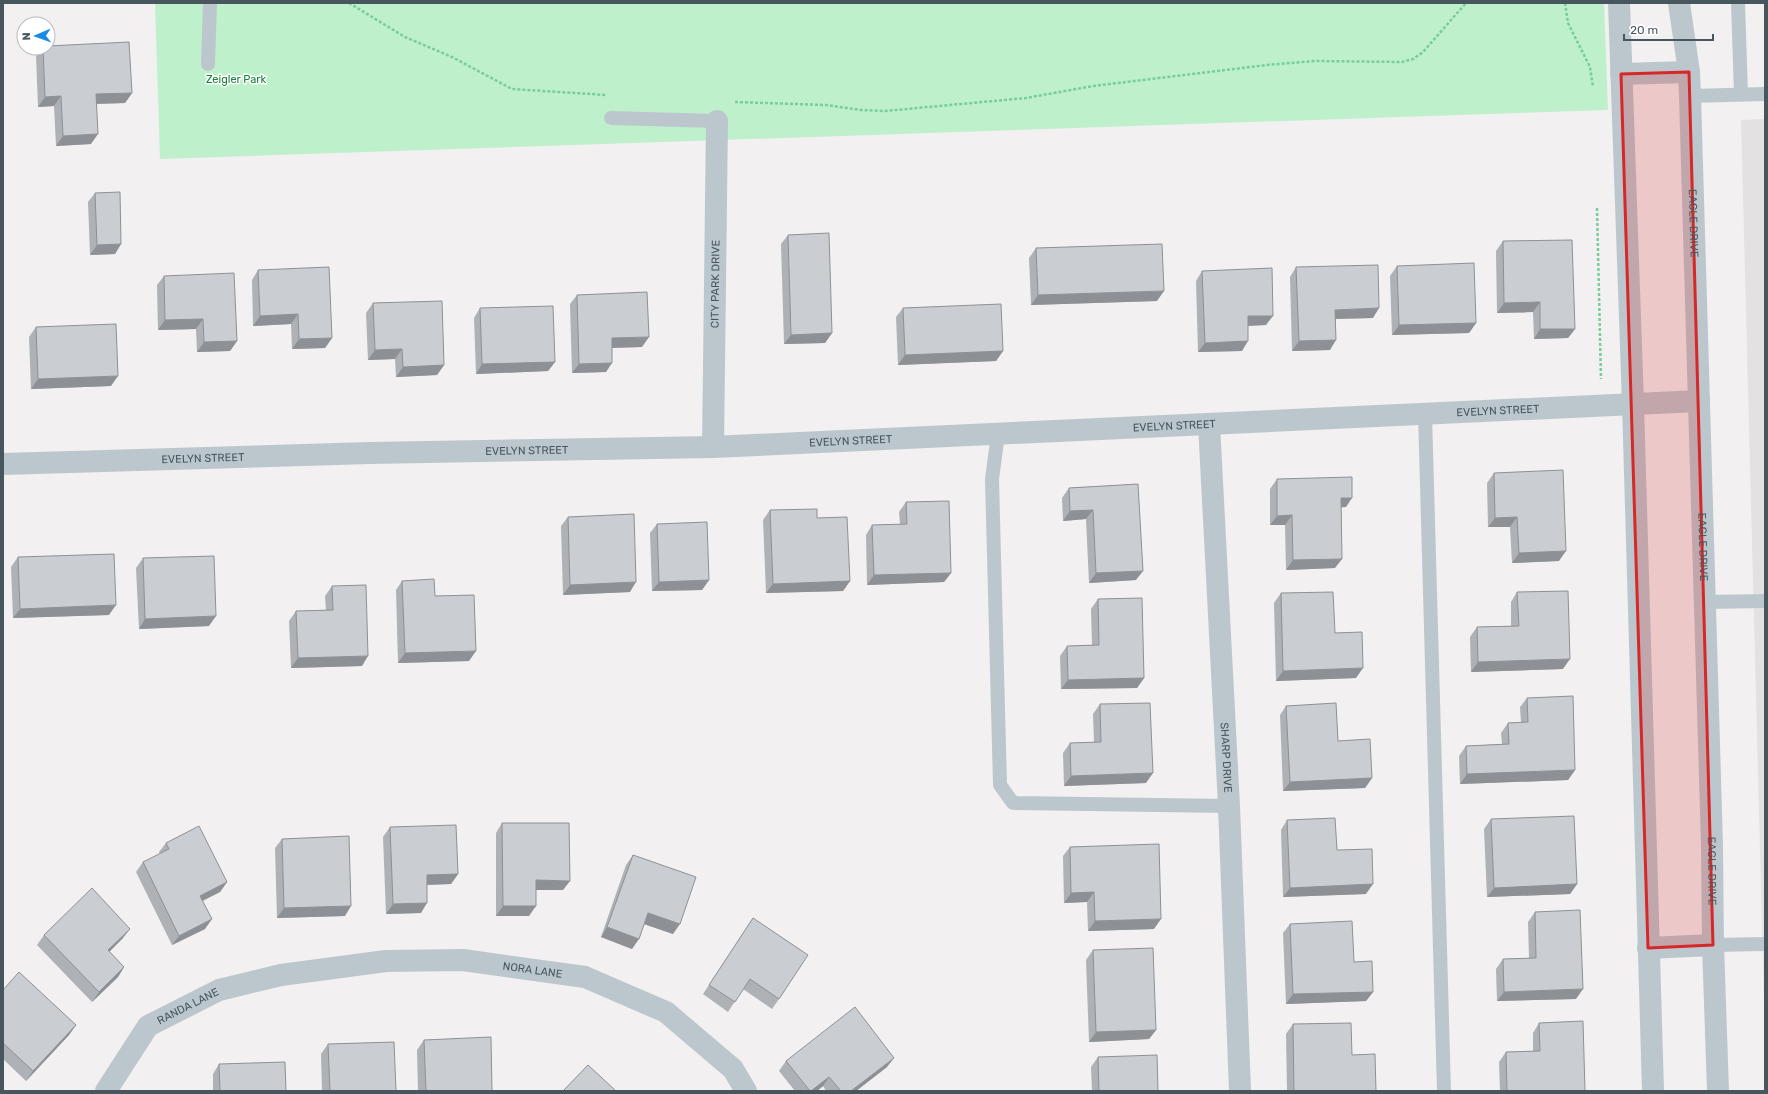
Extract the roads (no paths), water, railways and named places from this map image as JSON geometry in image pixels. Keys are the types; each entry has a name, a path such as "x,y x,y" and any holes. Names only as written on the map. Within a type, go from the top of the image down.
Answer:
{"street":[{"path":"1619,3 1633,404 1653,1091"},
{"name":"EAGLE DRIVE","path":"1680,3 1689,72 1690,96 1718,1091"},
{"path":"1621,74 1689,72"},
{"name":"CITY PARK DRIVE","path":"713,447 717,121"},
{"name":"EVELYN STREET","path":"3,464 370,453 713,447 1698,401"},
{"name":"SHARP DRIVE","path":"1208,424 1229,806 1240,1091"},
{"path":"1648,948 1713,945"},
{"name":"NORA LANE","path":"281,975 386,961 463,960 585,978 666,1012 733,1069 746,1091"},
{"name":"RANDA LANE","path":"106,1091 148,1026 218,990 281,975"}],"lane":[{"path":"208,64 210,3"},
{"path":"1738,3 1741,94"},
{"path":"1690,96 1765,94"},
{"path":"611,118 717,121"},
{"path":"1425,414 1444,1091"},
{"path":"998,434 992,479 1000,785 1013,803 1229,806"},
{"path":"1705,602 1765,601"},
{"path":"1713,945 1765,944"}],"park label":[{"name":"Zeigler Park","path":"236,79"}]}
